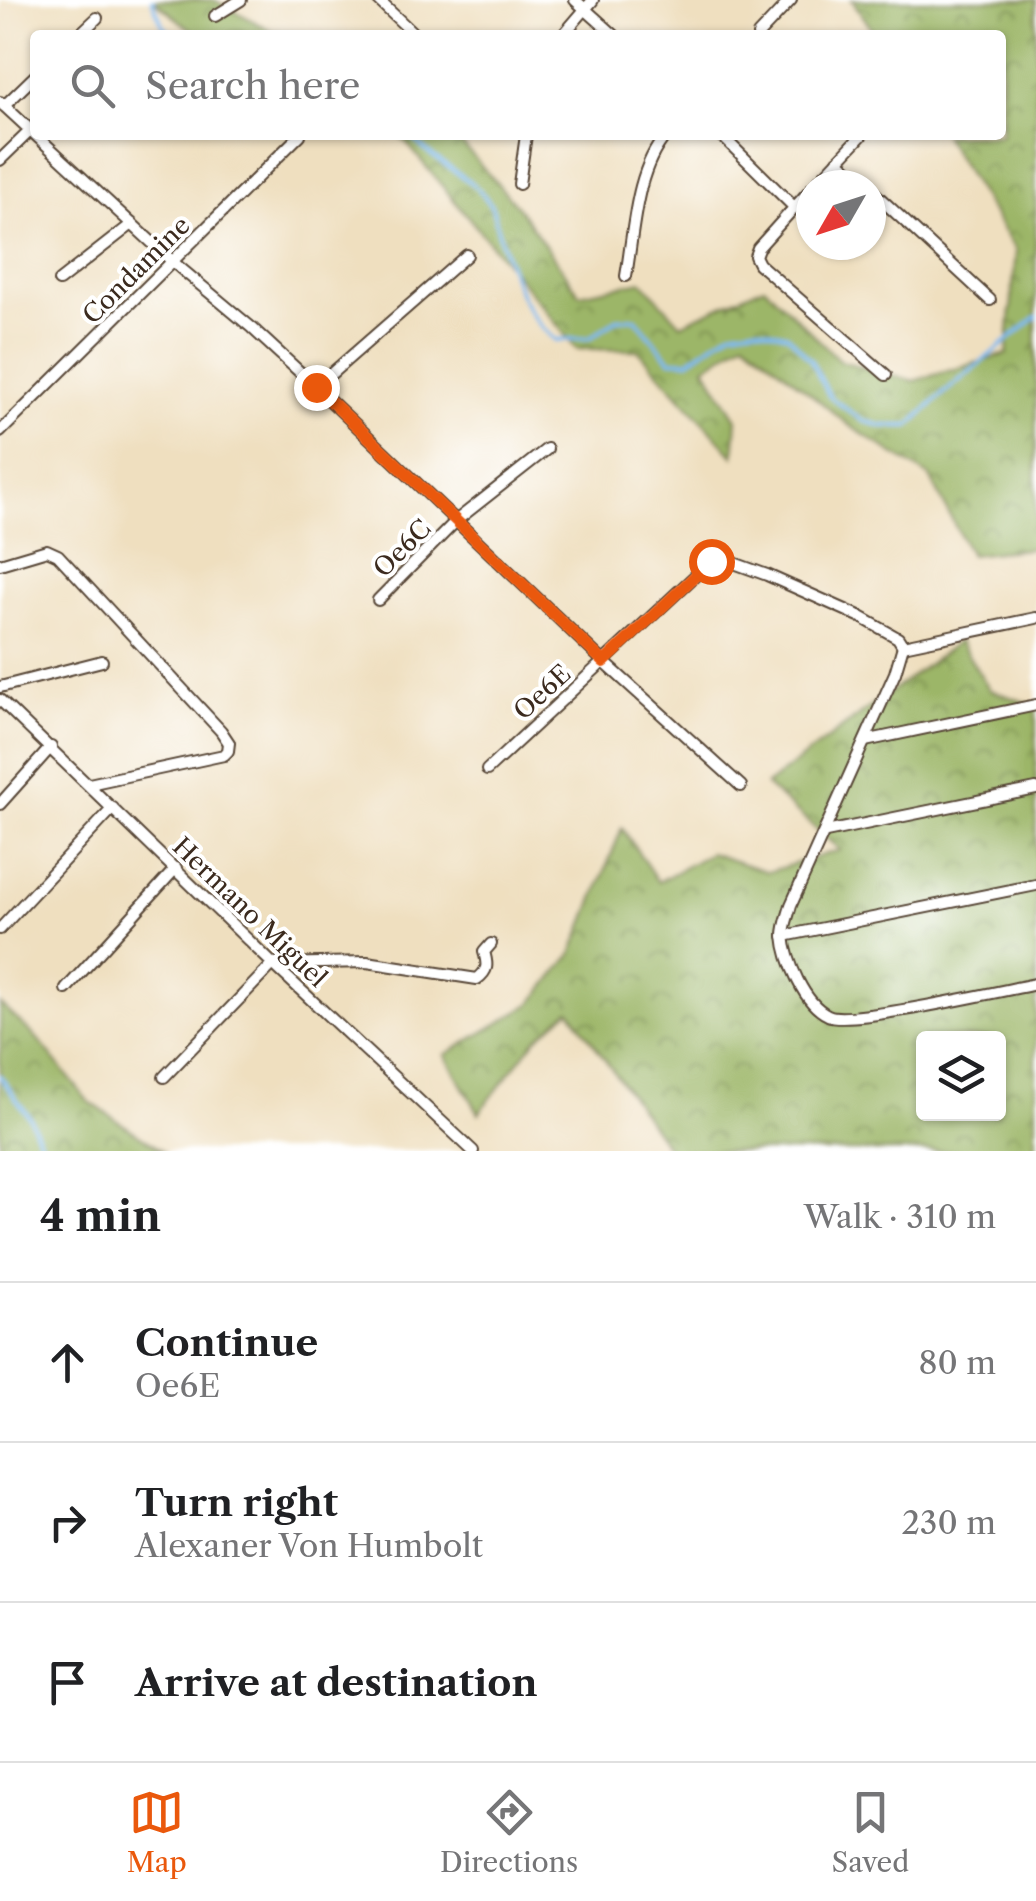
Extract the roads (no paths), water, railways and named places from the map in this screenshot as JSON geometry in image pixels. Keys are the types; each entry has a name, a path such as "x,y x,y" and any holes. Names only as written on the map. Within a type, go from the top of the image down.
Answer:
{"street":[{"path":"215,16 242,0"},
{"path":"378,0 411,30"},
{"path":"575,0 589,4 610,30"},
{"path":"763,30 791,0"},
{"path":"567,30 589,4"},
{"path":"84,30 97,18"},
{"path":"0,160 30,131 2,104 30,80"},
{"path":"40,140 173,262 252,328 604,662 741,786"},
{"name":"Condamine","path":"0,432 295,140"},
{"path":"519,184 525,140"},
{"path":"626,276 644,170 662,140"},
{"path":"725,140 794,207 758,248 755,256 759,264 886,375"},
{"path":"829,170 857,140"},
{"path":"838,160 849,170"},
{"path":"886,205 990,300"},
{"path":"59,281 132,224"},
{"path":"316,387 467,255"},
{"name":"Oe6C","path":"378,600 458,520 547,449"},
{"path":"0,564 47,550 58,555 229,743 224,756 89,784"},
{"name":"Oe6E","path":"487,770 711,561 720,558 860,616 898,638 903,646"},
{"path":"1036,618 903,646 895,673 791,905 784,936 792,973 828,1016 841,1018 910,1009 1036,984"},
{"path":"0,686 102,661"},
{"name":"Hermano Miguel","path":"0,700 473,1151"},
{"path":"865,741 1036,705"},
{"path":"0,804 51,747"},
{"path":"826,832 1036,789"},
{"path":"0,929 114,808"},
{"path":"66,989 176,868"},
{"path":"784,936 1036,885"},
{"path":"164,1077 273,964 368,962 477,979 488,965 484,952 491,944"}],"waterway":[{"path":"152,0 167,30"},
{"path":"416,140 485,196 519,291 534,318 556,340 590,338 617,319 635,318 670,360 688,361 731,331 756,327 788,335 810,359 830,397 863,421 909,426 1036,317"},
{"path":"0,1076 30,1118 44,1151"}]}
